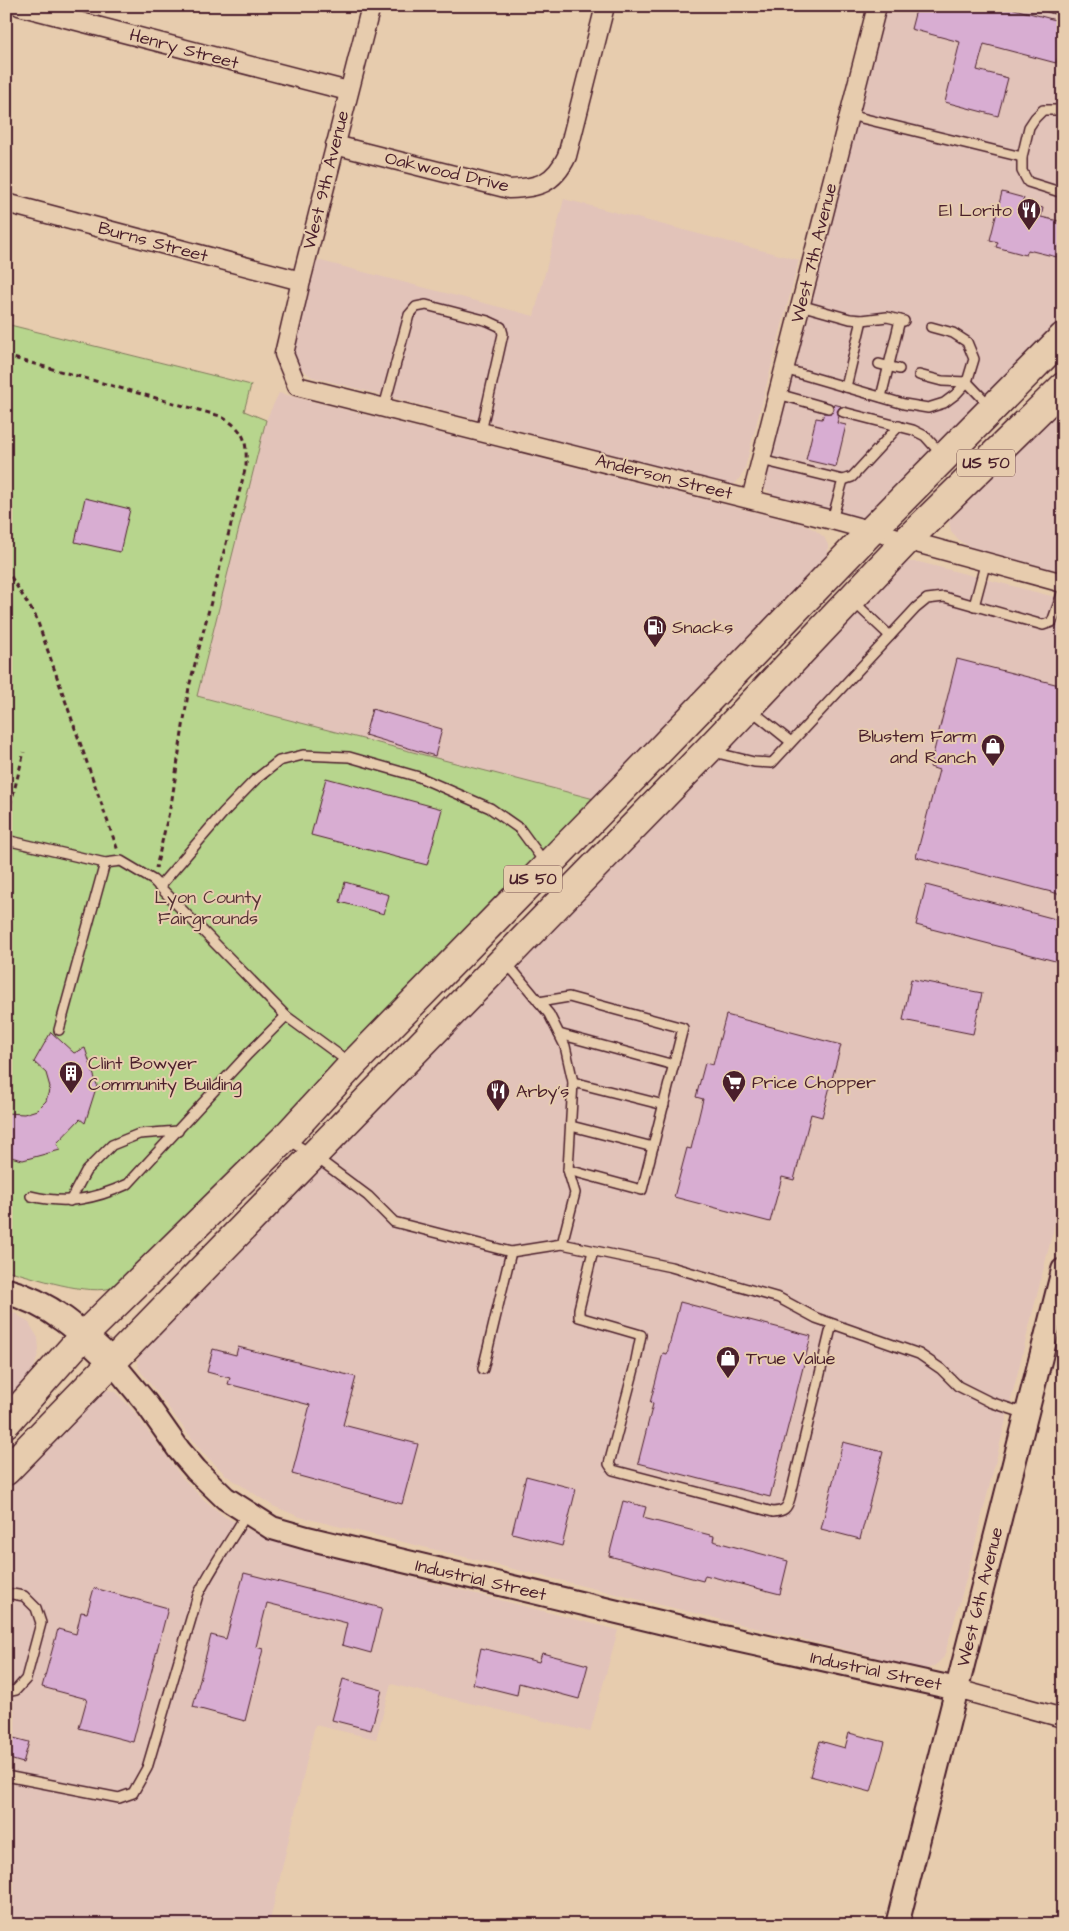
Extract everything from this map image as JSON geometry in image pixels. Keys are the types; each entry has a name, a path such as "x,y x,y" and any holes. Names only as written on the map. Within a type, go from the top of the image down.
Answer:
{"main road":[{"name":"US 50","path":"6,1423 84,1335 285,1138 352,1065 479,937 872,530 1063,337"},
{"name":"US 50","path":"6,1471 708,750 908,540 1063,387"},
{"name":"Industrial Street","path":"6,1291 20,1295 55,1311 112,1362"}],"street":[{"name":"Henry Street","path":"20,6 348,91"},
{"name":"West 9th Avenue","path":"284,354 348,91 371,6"},
{"name":"Oakwood Drive","path":"335,145 510,189 527,188 549,181 562,167 567,156 605,6"},
{"name":"West 7th Avenue","path":"751,499 877,6"},
{"name":"Burns Street","path":"6,203 301,281"},
{"name":"Anderson Street","path":"284,354 297,386 751,499 1063,582"},
{"name":"West 6th Avenue","path":"897,1925 1063,1270"},
{"name":"Industrial Street","path":"112,1362 146,1403 179,1450 196,1470 225,1498 272,1528 306,1538 705,1633 957,1689"},
{"path":"957,1689 1063,1718"}],"lane":[{"path":"1047,6 1063,11"},
{"path":"1063,110 1043,110 1035,118 1029,128 1022,157 1022,171 1028,182 1063,192"},
{"path":"849,114 1022,157"},
{"path":"384,407 409,315 416,307 426,305 470,316 501,327 503,334 481,432"},
{"path":"800,305 850,319 862,320 887,317 902,320 884,365 880,398"},
{"path":"846,387 862,320"},
{"path":"784,369 880,398 928,408 944,403 956,394 966,382 974,359 967,342 953,333 931,327"},
{"path":"853,356 864,359"},
{"path":"884,365 899,369"},
{"path":"919,375 942,381 966,382 992,409"},
{"path":"778,394 828,408"},
{"path":"843,412 899,426 925,436 944,457"},
{"path":"761,460 843,480 852,477 899,426"},
{"path":"832,520 843,480"},
{"path":"974,606 986,561"},
{"path":"708,750 754,762 772,763 916,608 927,599 944,597 1043,625 1052,622 1063,591"},
{"path":"851,600 890,636"},
{"path":"748,708 791,742"},
{"path":"160,888 223,813 255,780 279,761 303,755 358,759 419,777 490,808 520,829 547,865"},
{"path":"6,840 105,862 122,861 153,880 286,1016 352,1065"},
{"path":"59,1030 105,862"},
{"path":"504,960 549,1014 565,1046 573,1082 568,1170 575,1194 562,1244"},
{"path":"539,1002 569,997 683,1028 642,1190 568,1170"},
{"path":"31,1196 50,1201 70,1201 106,1195 128,1184 286,1016"},
{"path":"559,1034 674,1065"},
{"path":"573,1082 664,1105"},
{"path":"572,1126 653,1147"},
{"path":"70,1201 86,1170 112,1145 139,1134 178,1131"},
{"path":"285,1138 313,1155 368,1196 394,1222 511,1252 562,1244 671,1268 779,1298 816,1318 920,1354 941,1369 958,1386 990,1402 1026,1414"},
{"path":"593,1251 579,1309 579,1317 641,1335 609,1464 613,1470 773,1512 782,1511 788,1507 832,1324"},
{"path":"483,1369 511,1252"},
{"path":"6,1776 119,1798 132,1794 147,1768 198,1595 207,1576 228,1546 247,1513"},
{"path":"6,1593 24,1596 36,1608 41,1623 26,1679 16,1690 6,1692"}],"path":[{"path":"6,356 220,416 234,424 242,433 246,443 246,466 189,687 172,799 153,880"},
{"path":"6,569 36,617 122,861"},
{"path":"6,822 24,752"}],"shaded area":[{"path":"885,6 1063,6 1063,317 867,518 857,518 777,498 765,489 764,481"},
{"path":"564,199 799,260 744,472 735,484 727,484 312,377 299,367 294,353 317,260 534,316"},
{"path":"279,393 803,524 824,537 828,545 826,560 594,799 197,696 266,420"},
{"path":"1063,396 1063,572 970,547 961,542 951,531 950,513"},
{"path":"919,562 1063,599 1063,1191 967,1576 944,1657 935,1666 926,1669 920,1668 300,1517 273,1506 227,1476 202,1452 139,1369 137,1355 901,564"},
{"path":"6,1310 15,1313 29,1323 38,1338 39,1350 33,1372 6,1403"},
{"path":"98,1391 114,1391 132,1409 181,1476 202,1498 224,1516 253,1532 293,1547 618,1630 590,1732 391,1684 376,1739 315,1725 269,1925 6,1925 6,1480"}],"green space":[{"name":"Lyon County Fairgrounds","path":"6,324 251,385 244,411 266,420 197,696 594,799 132,1276 117,1286 104,1289 76,1288 6,1270"}],"building":[{"path":"917,6 1003,6 1063,22 1063,37 1056,63 984,44 977,70 1008,78 998,116 945,102 960,42 911,29"},
{"path":"1002,192 1024,198 1022,203 1043,208 1041,217 1063,222 1063,233 1057,257 1028,250 1026,255 996,247 998,242 990,240"},
{"path":"833,404 841,406 837,411 839,416 837,423 846,425 836,467 806,460 816,418 822,419 824,413 832,413 834,409"},
{"path":"85,498 130,509 120,552 75,542"},
{"path":"957,659 1063,686 1063,895 916,857 939,770 930,767"},
{"path":"372,709 442,729 435,756 365,735"},
{"path":"326,778 442,809 427,865 311,835"},
{"path":"345,882 389,895 384,914 340,902"},
{"path":"926,885 1063,921 1063,948 1059,962 916,925"},
{"path":"911,979 982,993 973,1034 903,1020"},
{"path":"726,1015 841,1045 822,1117 811,1114 794,1180 782,1177 770,1222 674,1197 687,1148 691,1149 703,1099 696,1097 705,1063 713,1065"},
{"name":"Clint Bowyer Community Building","path":"51,1032 74,1053 85,1048 97,1085 85,1123 80,1119 57,1143 60,1150 23,1160 6,1156 6,1113 24,1114 37,1110 46,1101 50,1087 46,1073 34,1062"},
{"name":"True Value","path":"680,1302 811,1336 770,1497 638,1463 653,1404 650,1403 663,1353 667,1354"},
{"path":"238,1347 356,1377 343,1425 418,1444 402,1504 292,1474 310,1405 228,1384 230,1378 207,1372 213,1349 236,1355"},
{"path":"843,1442 883,1452 860,1539 821,1529"},
{"path":"526,1476 576,1489 562,1546 512,1533"},
{"path":"623,1501 646,1507 643,1518 714,1536 713,1541 788,1561 780,1594 705,1575 703,1581 609,1556"},
{"path":"244,1573 382,1608 371,1653 342,1645 347,1623 267,1603 256,1647 263,1649 245,1721 193,1707 211,1635 226,1639"},
{"path":"94,1588 168,1608 133,1742 79,1728 87,1699 42,1687 58,1629 76,1634 81,1612 87,1613"},
{"path":"481,1648 539,1662 542,1653 588,1665 579,1699 519,1683 517,1695 473,1684"},
{"path":"343,1679 382,1690 371,1730 332,1720"},
{"path":"849,1733 885,1742 871,1792 810,1776 820,1741 845,1748"},
{"path":"6,1736 29,1742 23,1763 6,1758"}],"place":[{"name":"El Lorito","path":"1029,231"},
{"name":"Snacks","path":"655,648"},
{"name":"Blustem Farm and Ranch","path":"993,767"},
{"name":"Clint Bowyer Community Building","path":"71,1094"},
{"name":"Price Chopper","path":"734,1103"},
{"name":"Arby's","path":"498,1112"},
{"name":"True Value","path":"728,1379"}]}
